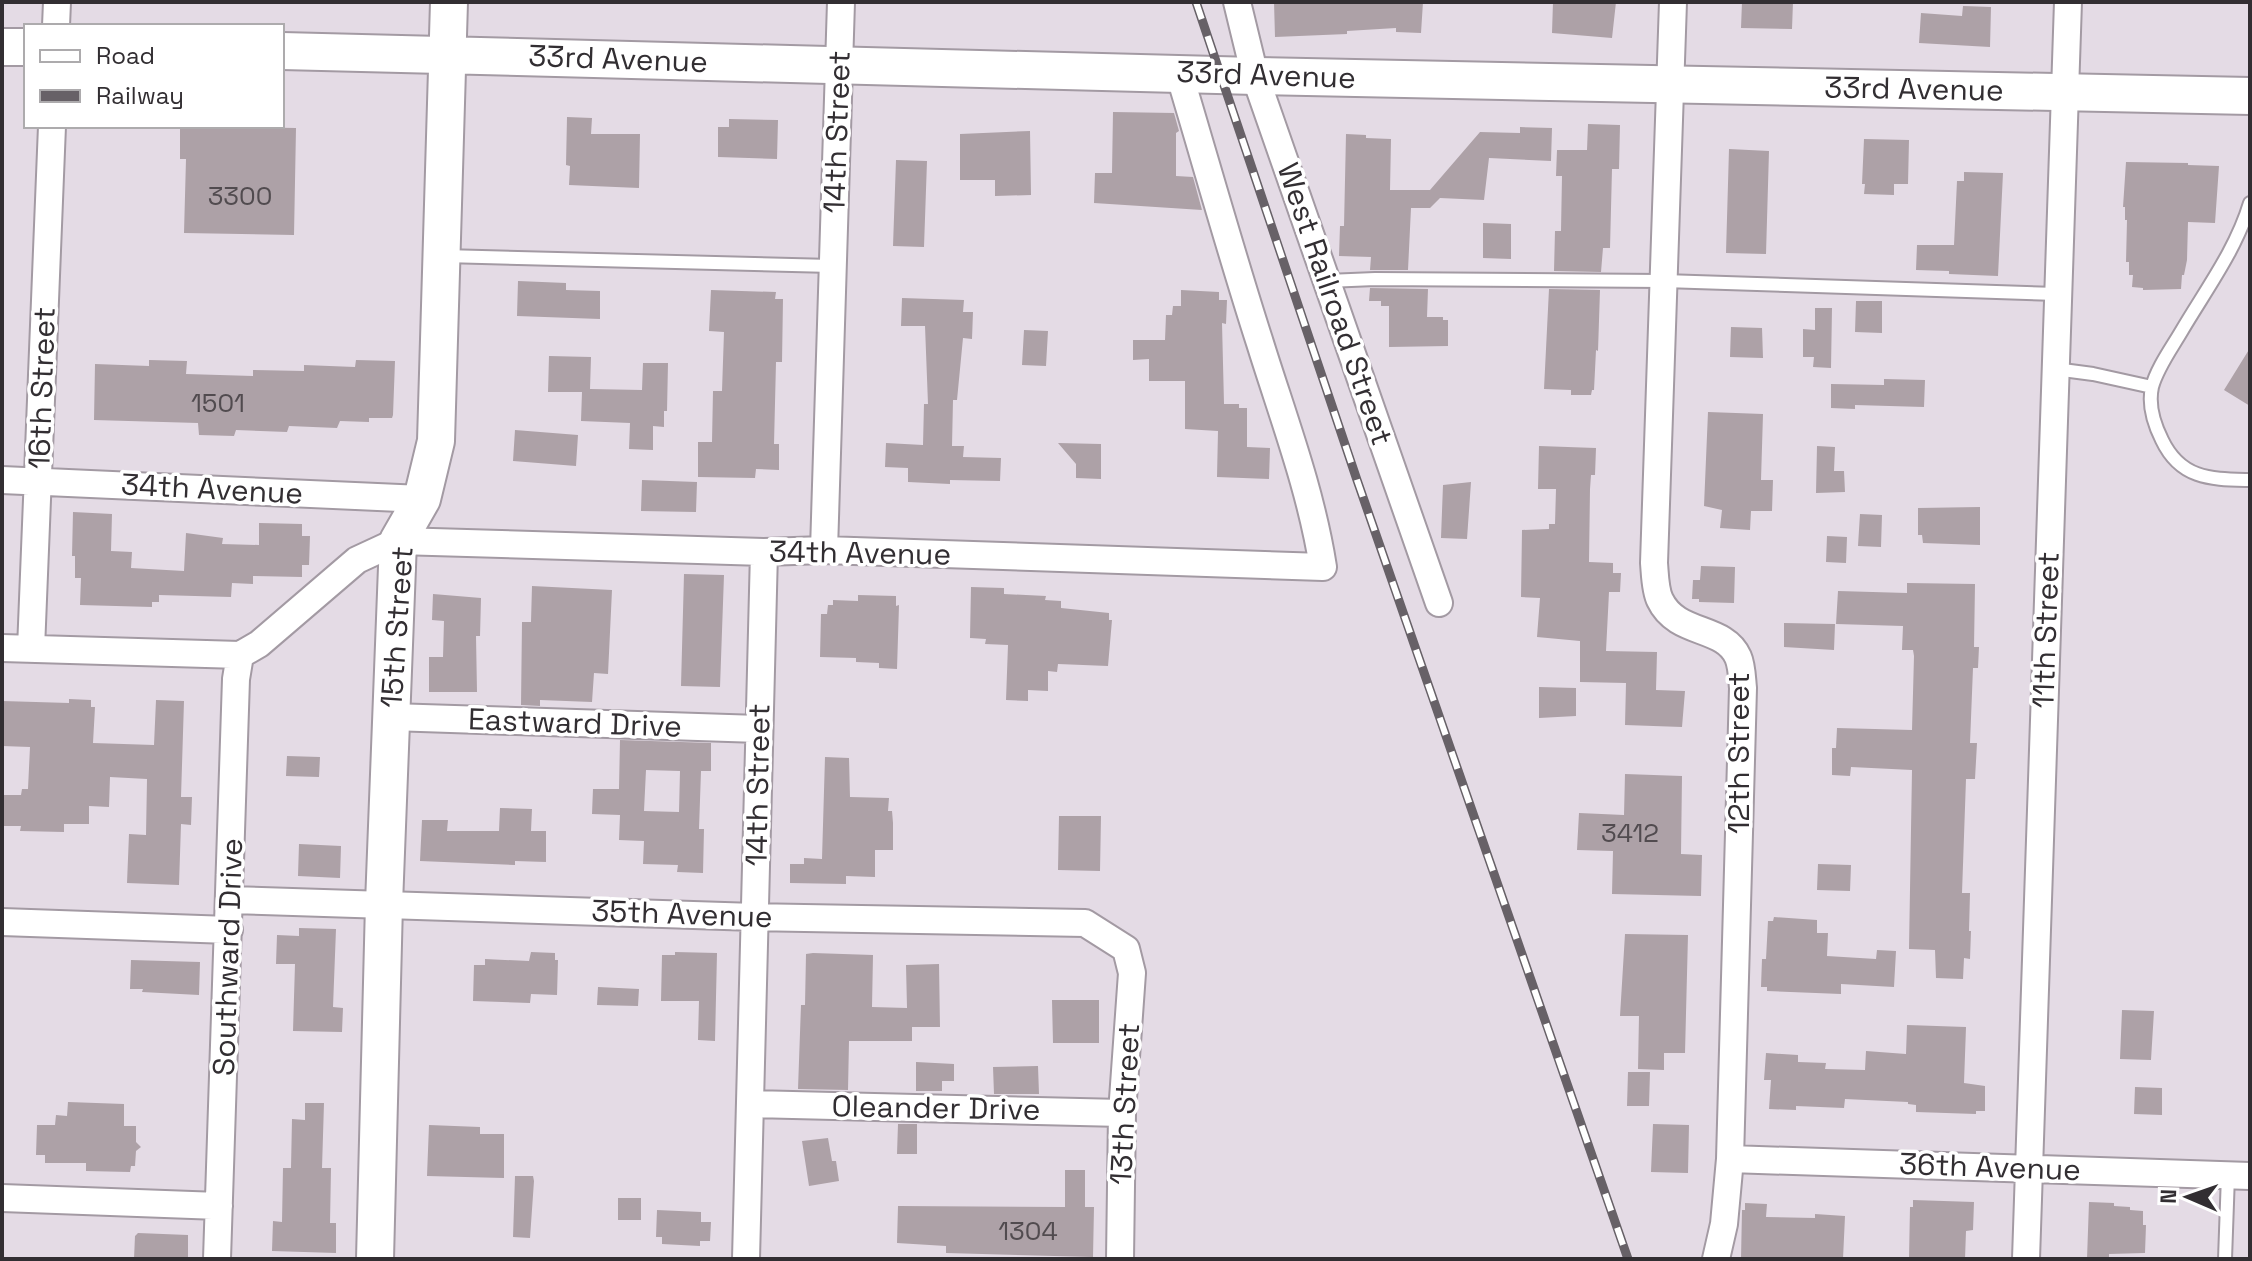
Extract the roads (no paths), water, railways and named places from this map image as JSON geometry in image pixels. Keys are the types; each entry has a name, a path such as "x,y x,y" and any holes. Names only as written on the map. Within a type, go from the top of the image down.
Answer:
{"street":[{"path":"56,24 57,2"},
{"name":"15th Street","path":"375,1259 398,541 422,499 436,441 449,2"},
{"name":"14th Street","path":"824,550 841,2"},
{"name":"West Railroad Street","path":"1237,2 1255,76 1439,603"},
{"name":"12th Street","path":"1673,2 1654,563 1659,598 1671,617 1697,631 1725,640 1739,658 1743,688 1730,1159 1724,1224 1716,1259"},
{"name":"11th Street","path":"2026,1259 2068,2"},
{"path":"2,47 24,47"},
{"name":"33rd Avenue","path":"284,51 1255,76 2250,96"},
{"name":"34th Avenue","path":"398,541 764,552 824,550 1323,567 1304,484 1179,73"},
{"name":"16th Street","path":"31,649 52,128"},
{"name":"34th Avenue","path":"2,480 422,499"},
{"path":"2,648 240,655 259,644 357,560 398,541"},
{"name":"14th Street","path":"746,1259 764,552"},
{"name":"Southward Drive","path":"217,1259 236,679 240,655"},
{"name":"Eastward Drive","path":"391,717 759,729"},
{"name":"35th Avenue","path":"230,900 755,917 1085,923 1126,949"},
{"path":"2,922 229,930"},
{"name":"13th Street","path":"1120,1259 1122,1113 1132,973 1126,949"},
{"name":"Oleander Drive","path":"750,1104 1122,1113"},
{"name":"36th Avenue","path":"1730,1159 2239,1176"},
{"path":"2,1198 219,1206"}],"lane":[{"path":"2250,203 2239,235 2162,364 2152,387 2151,404 2155,426 2167,451 2188,470 2207,479 2250,480"},
{"path":"441,256 832,266"},
{"path":"1327,281 1664,281 2057,294"},
{"path":"2055,369 2152,387"},
{"path":"2225,1259 2239,1176"}],"railway":[{"path":"1196,2 1357,480 1628,1259"}]}
